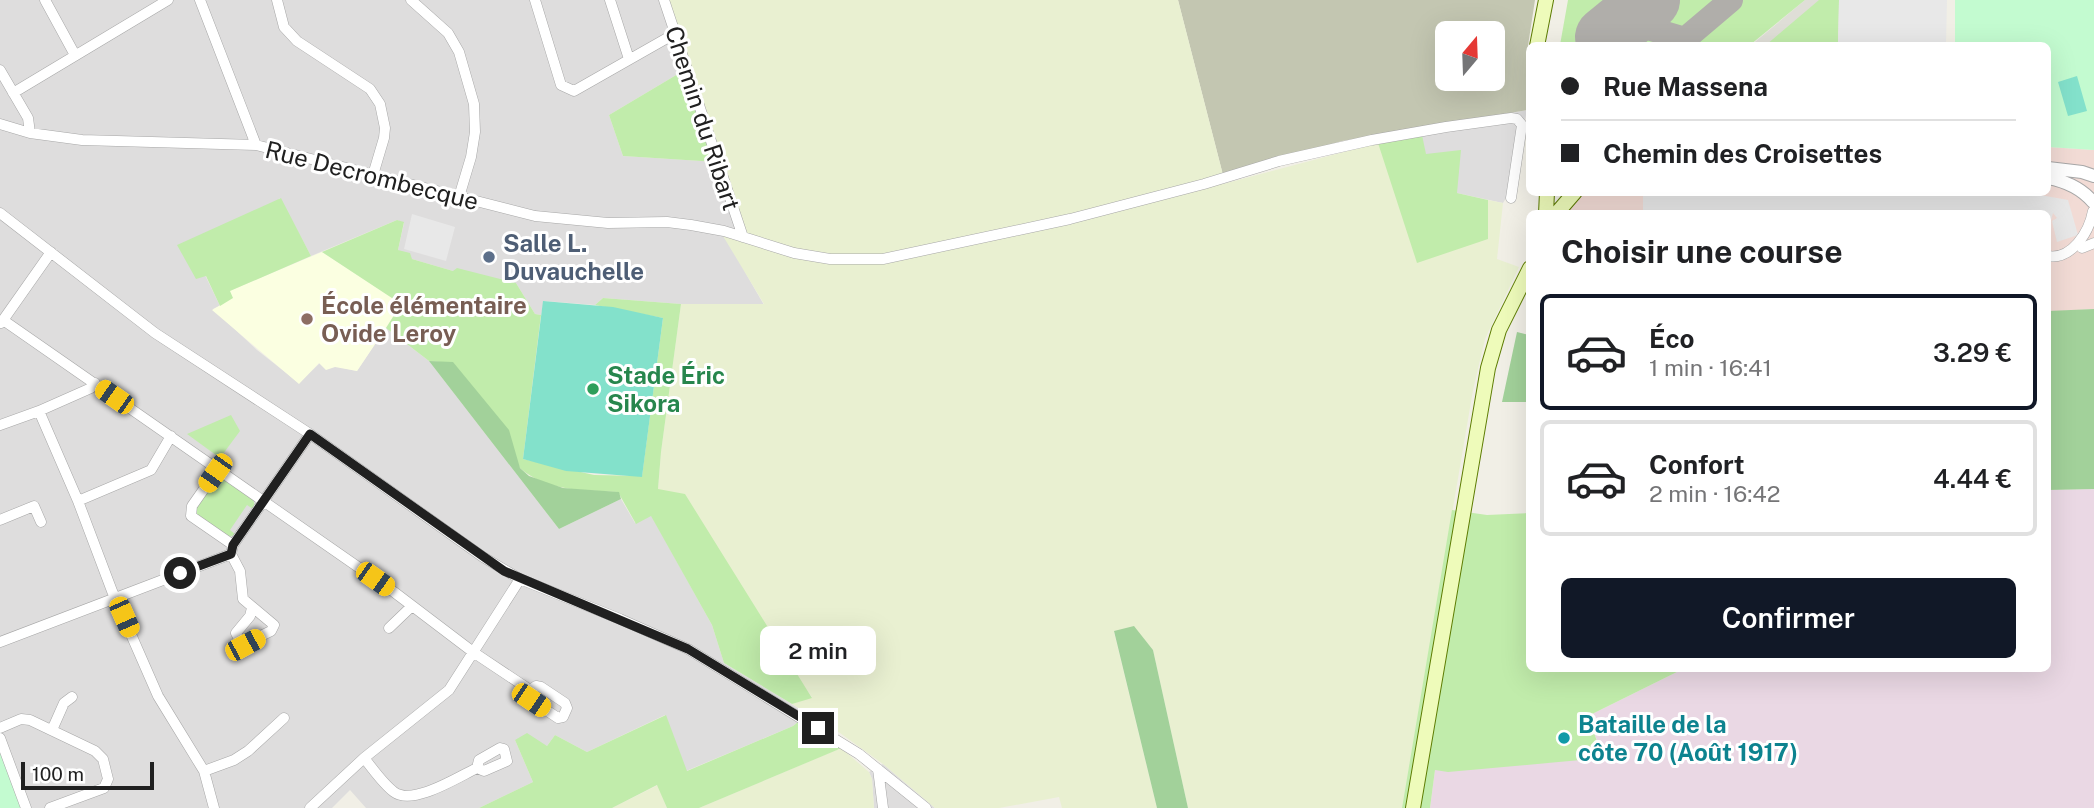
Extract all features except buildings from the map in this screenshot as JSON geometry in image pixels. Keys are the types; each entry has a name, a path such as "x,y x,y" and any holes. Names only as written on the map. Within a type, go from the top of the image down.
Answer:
{"main road":[{"path":"1538,42 1546,0"},
{"path":"1559,210 1571,196"},
{"path":"1413,808 1488,368 1499,330 1526,276"}],"street":[{"path":"45,0 75,55"},
{"path":"200,0 256,145"},
{"path":"277,0 284,27 297,41 370,89 380,103 385,128 373,175"},
{"path":"411,0 448,33 459,52 474,104 473,144 459,197"},
{"path":"535,0 561,85 574,91 676,33"},
{"path":"610,0 629,59"},
{"name":"Chemin du Ribart","path":"664,0 743,237"},
{"path":"13,93 163,2"},
{"path":"0,70 28,118 30,133"},
{"name":"Rue Decrombecque","path":"0,124 30,133 82,141 256,145 535,216 608,223 667,222 691,225 794,253 830,258 883,258 1070,219 1204,184 1279,161 1425,131 1517,119 1522,125 1517,159"},
{"path":"1510,198 1517,159 1526,160"},
{"path":"2051,169 2094,176"},
{"path":"2051,179 2077,188 2094,207 2090,223 2068,254 2051,256"},
{"path":"0,213 155,333 310,434 483,558 520,579 620,618 688,649 859,754 926,808"},
{"path":"2082,248 2094,243"},
{"path":"51,252 1,322 95,383 530,690"},
{"path":"0,425 39,411 91,388 95,383"},
{"path":"39,411 132,637 166,712 204,771 214,808"},
{"path":"0,642 232,549 310,434"},
{"path":"78,501 151,470 171,436"},
{"path":"218,469 192,506 191,516 232,549 240,570 243,599 252,608"},
{"path":"0,520 34,506 41,522"},
{"path":"310,808 364,758 449,690 520,579"},
{"path":"389,628 412,606"},
{"path":"52,730 64,703 72,697"},
{"path":"204,771 248,751 284,718"},
{"path":"0,728 21,719 30,720 95,751 103,759 108,779 104,788 50,808"},
{"path":"0,738 26,808"},
{"path":"364,758 394,792 406,797 420,795 477,768"},
{"path":"878,769 883,808"}],"shaded area":[{"path":"0,0 667,0 688,68 609,115 623,156 717,162 734,213 745,272 764,305 681,304 603,298 595,305 544,301 541,315 535,314 516,283 453,271 412,259 398,250 404,223 397,220 311,256 280,198 205,275 220,306 213,309 257,350 299,383 320,363 357,371 386,328 429,361 559,529 621,499 635,523 651,515 712,625 724,663 803,711 800,715 803,718 793,726 686,771 665,715 587,752 555,735 547,746 515,740 533,782 479,808 366,808 350,790 332,808 26,808 0,738"},
{"path":"667,0 1178,0 1223,175 1223,184 1378,143 1488,239 1488,200 1503,203 1497,259 1519,267 1485,339 1473,390 1402,808 1188,808 1153,650 1134,627 1114,632 1157,808 1062,808 1059,797 999,808 935,808 883,764 840,733 792,704 812,697 658,489 681,304 764,304 723,236 724,231 742,236"},
{"path":"1178,0 1535,0 1529,42 1526,42 1526,110 1342,141 1223,175"},
{"path":"1805,0 1839,0 1838,42 1755,42"},
{"path":"1839,0 1947,0 1946,42 1838,42"},
{"path":"1526,110 1512,188 1503,203 1457,193 1425,154 1420,128"},
{"path":"2051,147 2094,150 2094,309 2051,312 2051,210 1560,210 1565,196 2051,196"},
{"path":"1643,196 2046,196 2068,200 2078,235 2057,242 2052,221 2057,218 2053,213 2051,220 2051,210 1643,210"},
{"path":"412,214 455,227 446,261 404,249"},
{"name":"École élémentaire Ovide Leroy","path":"322,252 402,304 357,371 335,367 326,370 319,363 299,384 212,310 232,298 229,291"},
{"path":"2094,489 2094,808 1430,808 1435,770 1603,757 1588,716 1677,672 2051,672 2051,490"},
{"path":"841,748 869,772 874,808 699,808"},
{"path":"883,764 935,808 874,808 869,772"},
{"path":"658,785 667,808 612,808"}],"green space":[{"path":"1568,0 1805,0 1754,42 1561,42"},
{"path":"1819,0 1839,0 1838,42 1770,42"},
{"path":"1955,0 2094,0 2094,150 2051,147 2051,42 1955,42"},
{"path":"688,68 717,162 623,156 609,115"},
{"path":"2077,76 2087,111 2068,116 2058,82"},
{"path":"1422,135 1426,154 1461,150 1457,193 1488,200 1488,239 1417,263 1378,143"},
{"path":"281,198 311,256 230,291 233,298 220,306 206,276 196,279 177,245"},
{"path":"397,220 404,222 398,250 410,253 412,259 453,271 457,268 516,283 535,314 541,315 523,459 594,475 642,476 663,318 595,305 603,298 681,304 658,489 685,494 812,698 792,704 724,663 712,625 651,516 636,524 618,492 554,486 520,468 470,384 453,363 429,361 386,328 401,304 322,252"},
{"name":"Stade Éric Sikora","path":"543,301 613,307 663,318 642,477 566,471 523,459"},
{"path":"2094,309 2094,489 2051,490 2051,311"},
{"path":"1517,332 1526,334 1526,402 1502,402"},
{"path":"429,361 453,362 509,430 520,468 529,476 563,488 619,492 621,499 559,529"},
{"path":"231,415 240,431 220,458 187,434"},
{"path":"224,479 253,499 255,506 253,509 247,505 230,530 236,535 227,537 197,516 196,508 215,481"},
{"path":"1452,510 1487,515 1526,513 1526,672 1677,672 1588,716 1603,758 1448,772 1435,770 1430,808 1402,808"},
{"path":"1134,626 1153,650 1188,808 1157,808 1114,631"},
{"path":"666,715 687,771 793,726 803,718 845,745 699,808 667,808 657,785 612,808 479,808 533,782 515,740 527,733 547,746 555,735 587,752"},
{"path":"0,738 26,808 0,808"}],"taxiway":[{"path":"1624,21 1685,39 1731,0"}],"runway":[{"path":"1605,37 1650,0"}],"place":[{"name":"Salle L. Duvauchelle","path":"489,257"},
{"name":"École élémentaire Ovide Leroy","path":"307,319"},
{"name":"Stade Éric Sikora","path":"593,389"},
{"name":"Bataille de la côte 70 (Août 1917)","path":"1564,738"}],"route":[{"path":"180,573 231,554 233,545 310,434 504,571 688,649 818,728"}]}
